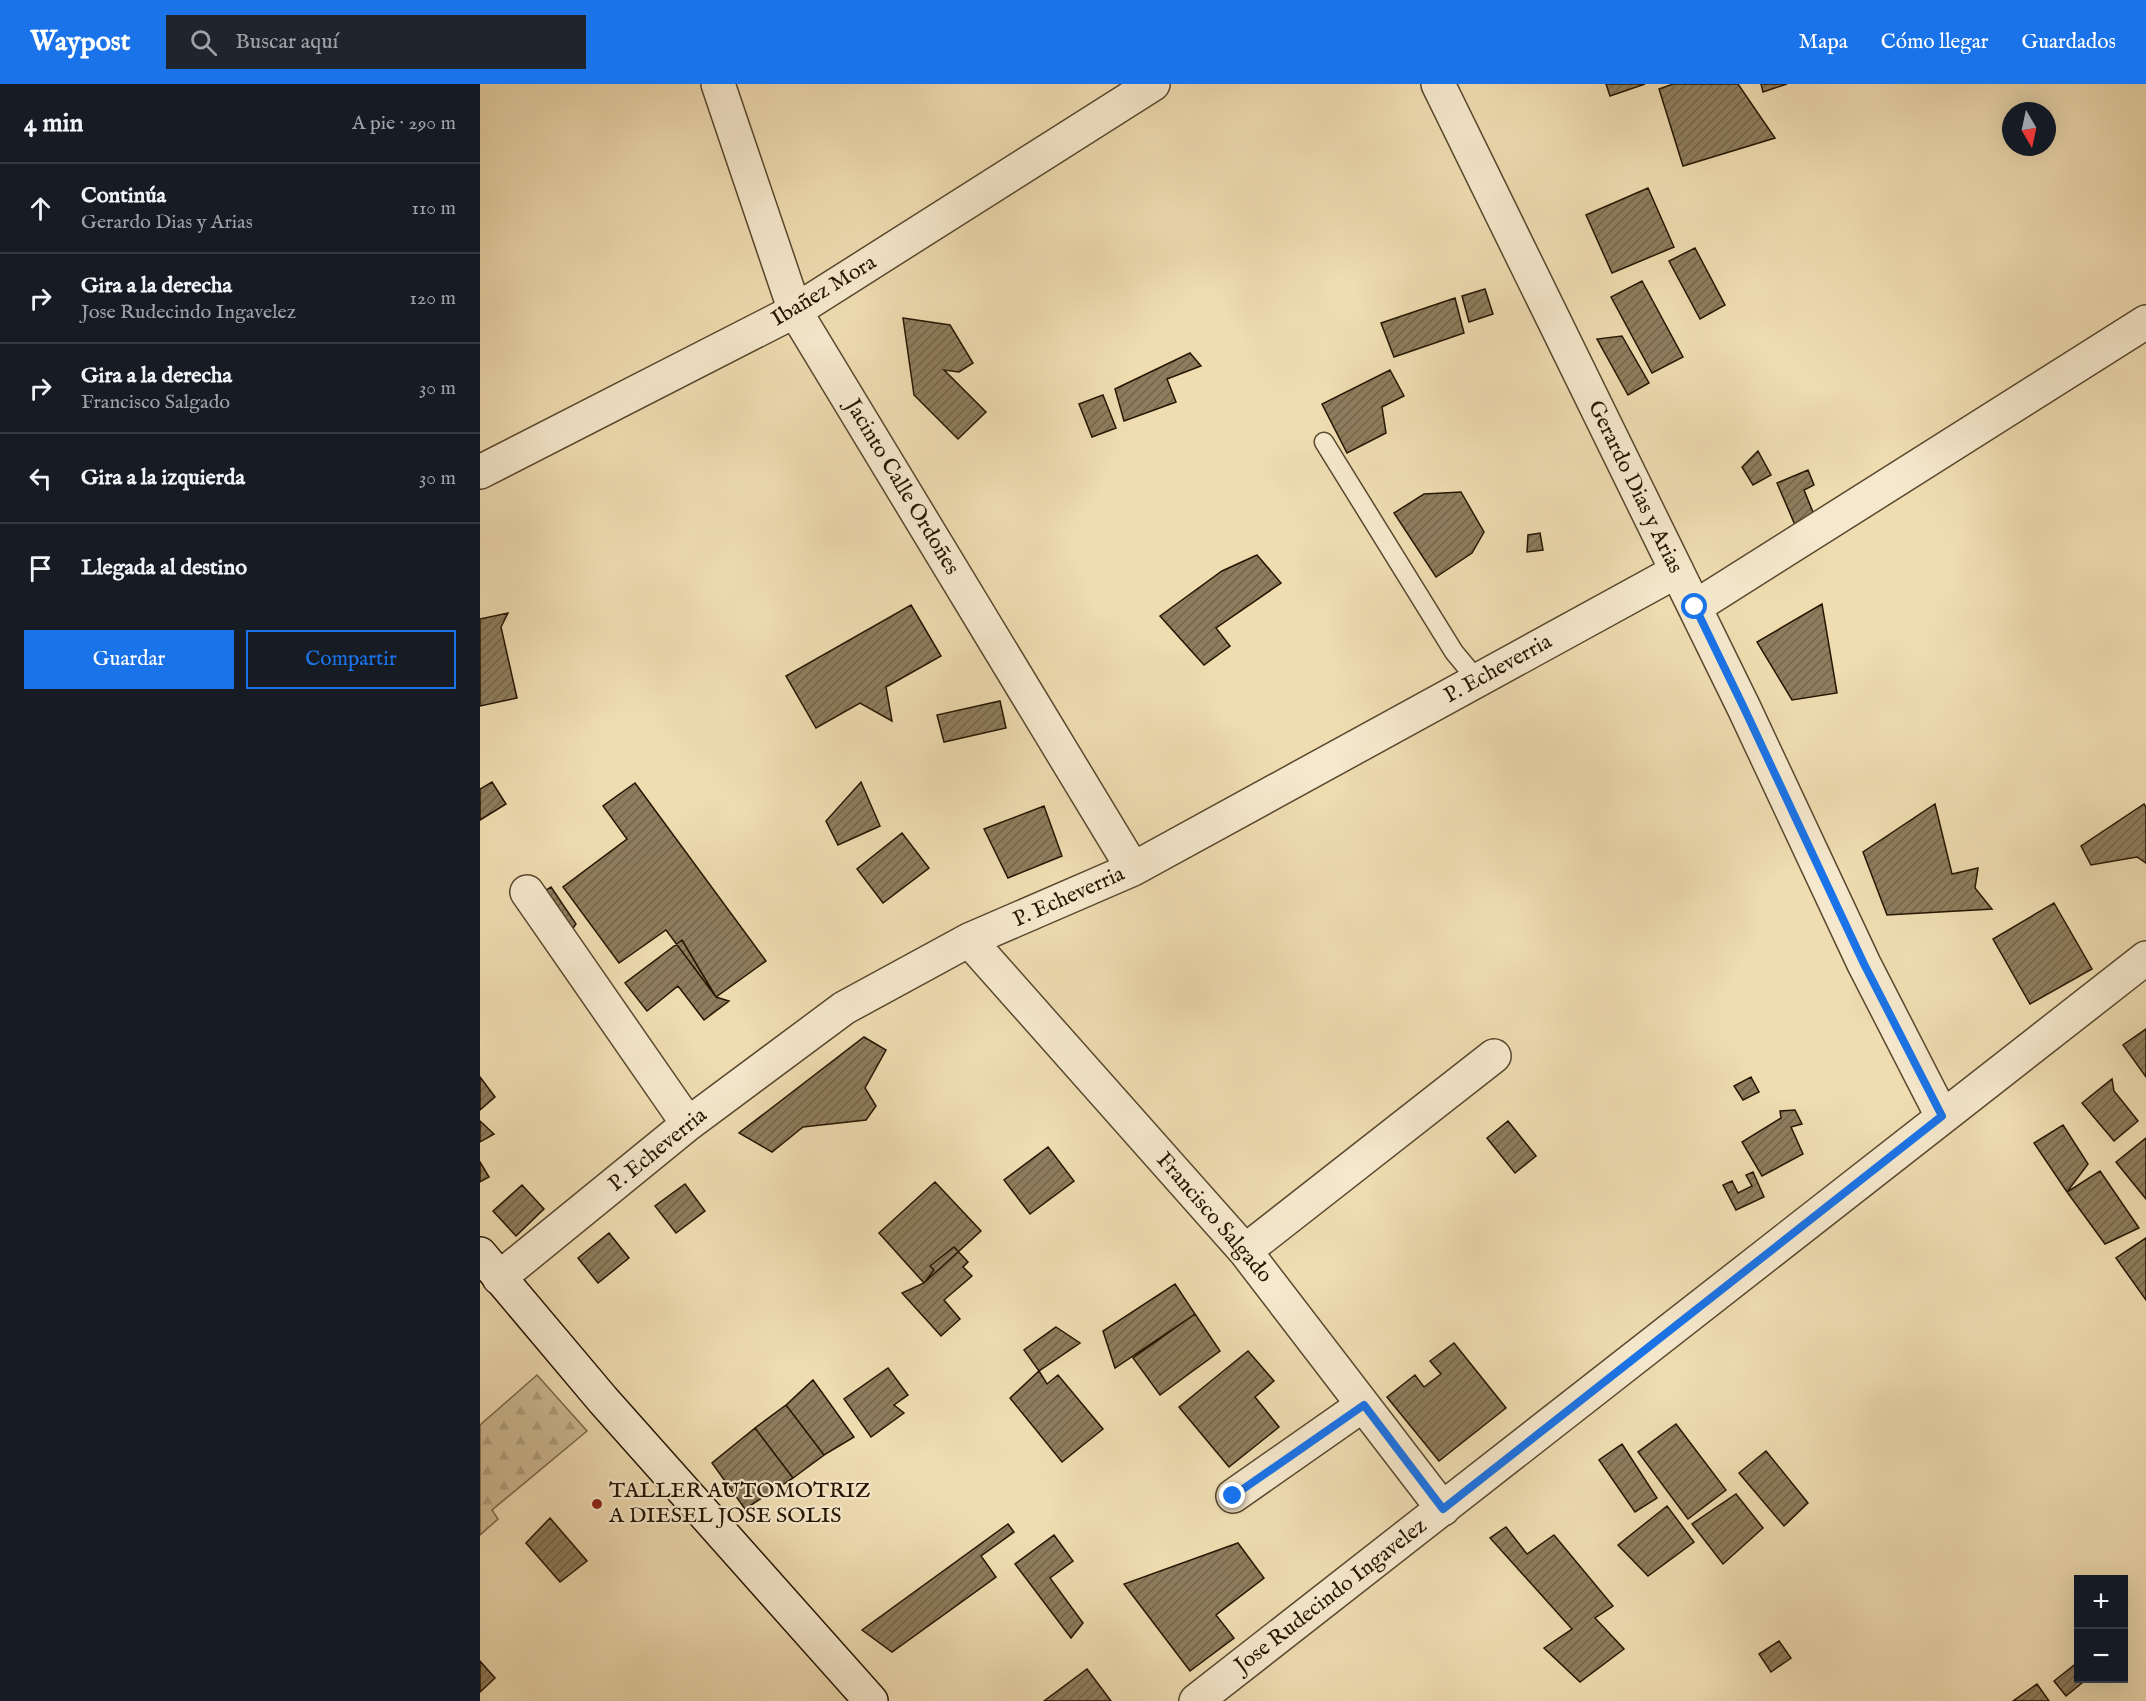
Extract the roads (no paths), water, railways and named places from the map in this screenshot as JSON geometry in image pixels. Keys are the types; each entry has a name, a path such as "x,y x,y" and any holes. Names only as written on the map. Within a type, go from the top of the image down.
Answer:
{"street":[{"name":"Jacinto Calle Ordoñes","path":"718,84 795,310 1133,869"},
{"name":"Ibañez Mora","path":"480,472 795,310 1153,84"},
{"name":"Gerardo Dias y Arias","path":"1438,84 1749,718 1864,964 1942,1116"},
{"path":"1695,607 2146,322"},
{"name":"P. Echeverria","path":"490,1266 688,1125 844,1008 969,940 1133,869 1677,571"},
{"path":"527,892 688,1125"},
{"name":"Francisco Salgado","path":"969,940 1245,1251 1443,1509"},
{"name":"Jose Rudecindo Ingavelez","path":"1196,1701 2146,958"},
{"path":"1245,1251 1494,1056"},
{"path":"490,1266 603,1400 871,1701"},
{"path":"1233,1496 1364,1405"}],"lane":[{"path":"1324,442 1454,652 1478,681"}],"place":[{"name":"TALLER AUTOMOTRIZ A DIESEL JOSE SOLIS","path":"597,1504"}]}
